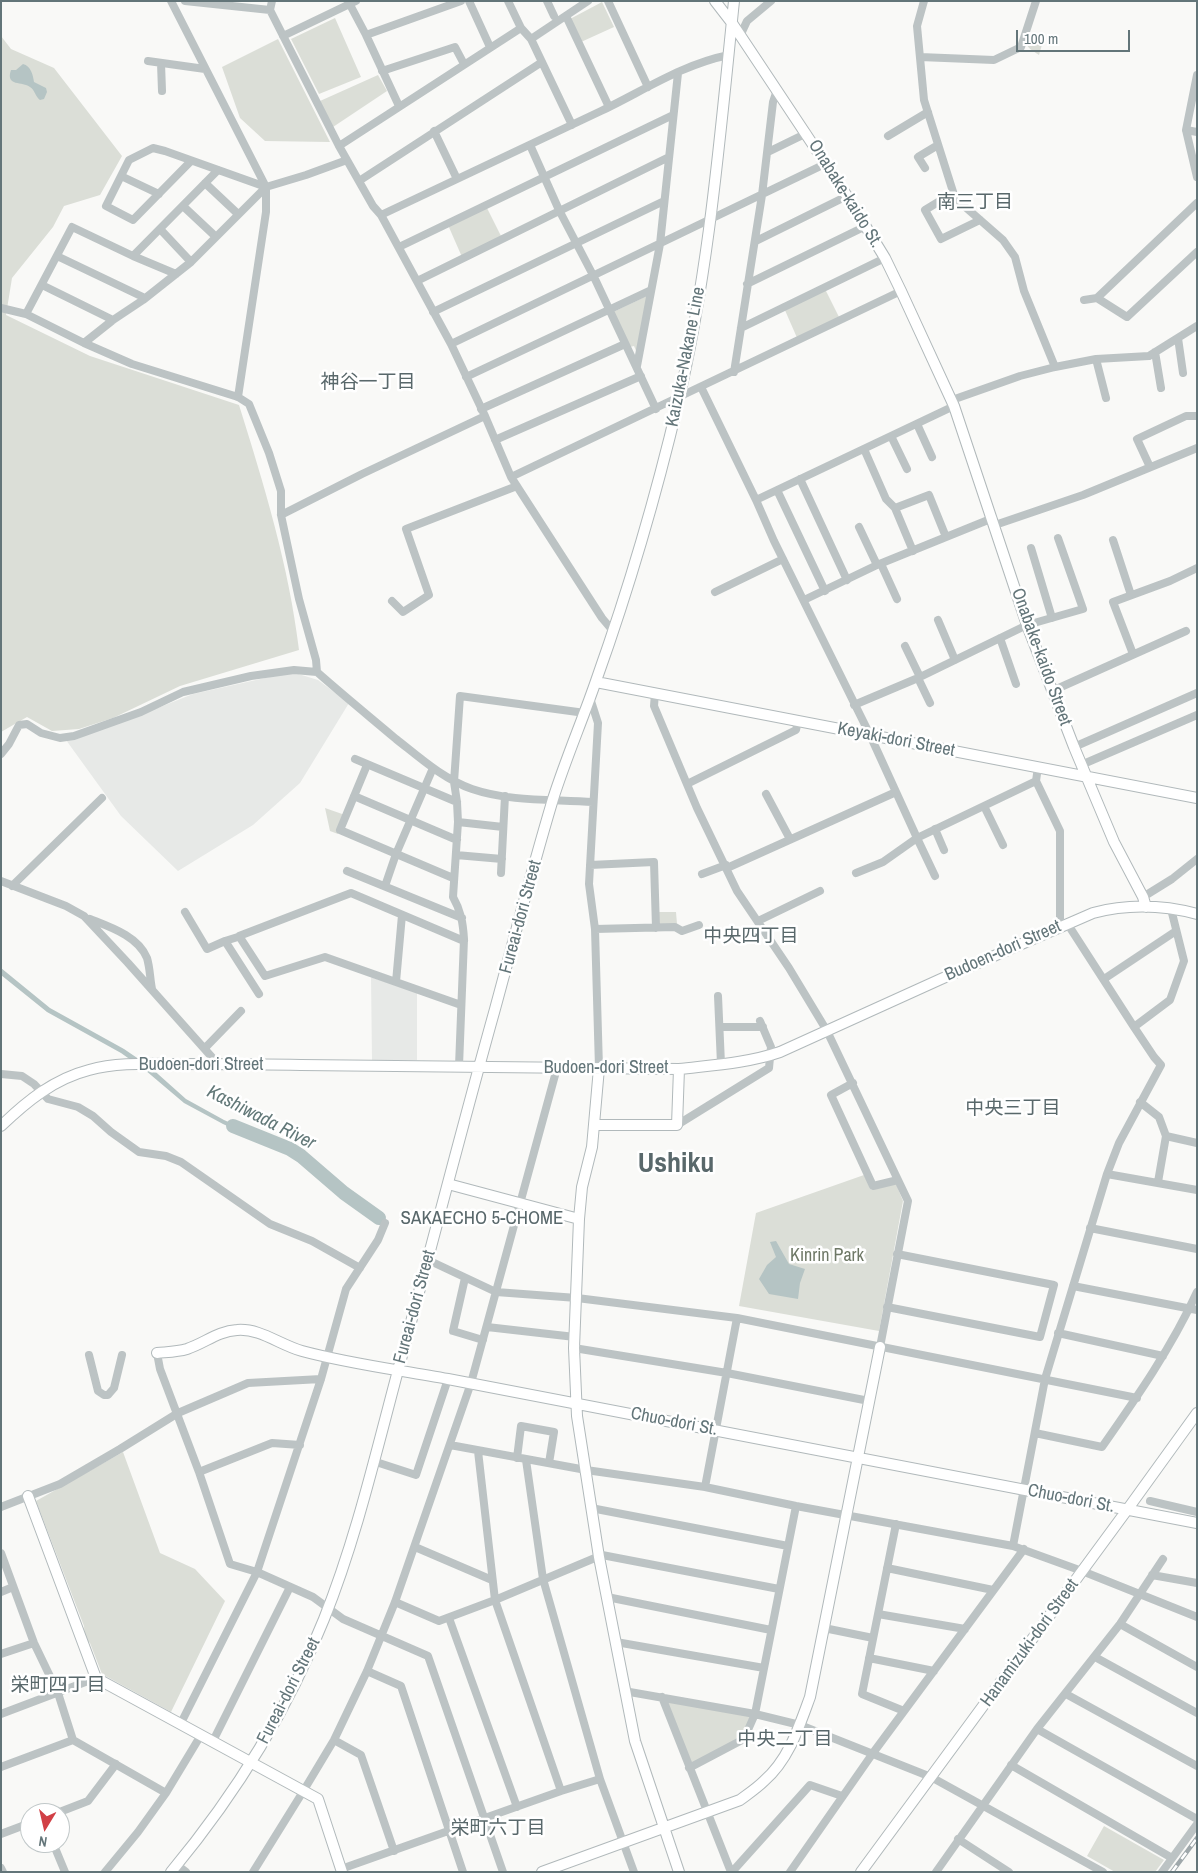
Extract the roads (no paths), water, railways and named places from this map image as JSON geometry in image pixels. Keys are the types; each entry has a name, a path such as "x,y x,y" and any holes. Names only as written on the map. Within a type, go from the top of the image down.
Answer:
{"street":[{"path":"171,1 266,187 266,212 238,397"},
{"path":"185,1 270,10"},
{"path":"272,1 270,10 339,146 373,206 381,215 451,344 511,477 602,618 613,631"},
{"path":"366,35 461,1"},
{"path":"469,1 490,47"},
{"path":"508,1 521,28 531,39 572,125"},
{"path":"547,1 554,16"},
{"path":"531,39 588,1"},
{"path":"608,1 648,86"},
{"name":"Onabake-kaido St.","path":"715,1 807,132 866,226 901,291 953,403"},
{"path":"732,23 734,1"},
{"path":"740,36 747,21 771,1"},
{"path":"924,1 917,26 924,100 953,193 955,198 1003,240 1015,257 1024,291 1056,366"},
{"path":"920,57 994,60 1021,47 1036,1"},
{"path":"283,36 351,2 399,106"},
{"path":"566,16 609,107"},
{"name":"Kaizuka-Nakane Line","path":"596,682 663,463 680,396 698,302 711,219 732,23"},
{"path":"339,146 521,28"},
{"path":"382,71 455,47 464,64"},
{"path":"381,215 572,125 648,86 708,59 729,55"},
{"path":"148,61 206,69"},
{"path":"359,180 542,62"},
{"path":"161,63 162,91"},
{"path":"637,366 660,244 678,73"},
{"path":"1197,76 1186,130 1197,177"},
{"path":"734,372 747,284 756,241 773,102 777,90"},
{"path":"888,136 928,112"},
{"path":"399,247 673,115"},
{"path":"1186,130 1197,132"},
{"path":"434,131 457,179"},
{"path":"768,152 807,132"},
{"path":"530,144 559,210 594,277 656,409"},
{"path":"925,168 918,156 938,145"},
{"path":"191,161 133,220 106,206 129,160 154,148 266,187"},
{"path":"417,281 669,157"},
{"path":"84,343 113,320 146,298 191,262 266,187 306,176 347,160"},
{"path":"451,344 594,277 827,163"},
{"path":"133,256 218,170"},
{"path":"121,176 159,194"},
{"path":"205,183 238,214"},
{"path":"953,193 925,210 941,239 980,220"},
{"path":"756,241 847,196"},
{"path":"433,312 664,201"},
{"path":"1084,300 1098,298 1197,203"},
{"path":"183,206 215,236"},
{"path":"747,284 866,226"},
{"path":"26,314 72,227 176,274"},
{"path":"160,229 191,262"},
{"path":"1098,298 1127,317 1197,252"},
{"path":"57,256 146,298"},
{"path":"741,328 884,258"},
{"path":"42,285 113,320"},
{"path":"466,377 651,290"},
{"path":"511,477 901,291"},
{"path":"1,308 26,314 132,364 238,397 249,404 269,453 281,491 281,515 299,599 316,660 317,672"},
{"path":"756,500 917,424 953,403 1020,376 1056,366 1096,359 1149,356 1197,326"},
{"path":"1178,338 1183,374"},
{"path":"281,515 483,412 624,344"},
{"path":"1155,352 1161,388"},
{"path":"1096,359 1106,398"},
{"path":"495,440 641,376"},
{"path":"701,387 870,735 935,876"},
{"name":"Onabake-kaido Street","path":"953,403 1052,691 1114,842 1144,902"},
{"path":"1150,467 1137,438 1186,416 1197,416"},
{"path":"917,424 932,457"},
{"path":"891,436 907,469"},
{"path":"804,600 879,564 946,537 1083,495 1197,448"},
{"path":"864,449 886,500 895,508 913,551"},
{"path":"800,479 847,580"},
{"path":"392,600 403,612 429,595 406,529 517,486"},
{"path":"777,490 825,590"},
{"path":"895,508 929,495 946,537"},
{"path":"860,527 897,599"},
{"path":"854,705 919,677 1028,625 1083,609 1058,538"},
{"path":"1113,540 1131,595"},
{"path":"1031,548 1052,618"},
{"path":"715,592 783,559"},
{"path":"1133,654 1113,602 1170,581 1197,568"},
{"path":"938,620 955,660"},
{"path":"1052,691 1186,631"},
{"path":"1000,638 1016,684"},
{"path":"905,646 930,703"},
{"path":"1,754 9,744 19,725 26,724 41,733 60,738 74,736 141,712 183,692 250,676 294,670 317,672 433,768 454,782 472,790 505,796 593,802"},
{"name":"Keyaki-dori Street","path":"596,682 1197,798"},
{"name":"Fureai-dori Street","path":"174,1868 225,1803 252,1762 292,1691 328,1608 354,1532 553,799 596,682"},
{"path":"1074,746 1197,692"},
{"path":"542,1872 740,1800 765,1781 786,1756 810,1697 908,1201 828,1031 737,891 687,784 654,706 655,693"},
{"path":"459,1066 464,941 459,906 453,897 453,878 458,822 454,782 460,696 585,713"},
{"path":"590,698 598,723 589,884 595,929 599,1068 592,1147 582,1187 574,1348 576,1403 599,1557 624,1691 635,1741 679,1872"},
{"path":"1081,765 1197,715"},
{"path":"687,784 796,730 798,721"},
{"path":"355,759 457,802"},
{"path":"367,765 340,830 453,878"},
{"path":"1013,1546 1045,1379 1090,1228 1119,1143 1162,1065 1154,1057 1104,979 1063,925 1060,831 1036,781 1038,767"},
{"path":"385,886 396,854 433,768"},
{"path":"856,873 883,862 918,838 935,829 1036,781"},
{"path":"702,874 790,839 896,792"},
{"path":"766,794 790,839"},
{"path":"354,796 457,840"},
{"path":"501,873 505,796"},
{"path":"12,886 102,798"},
{"path":"984,806 1003,844"},
{"path":"458,822 503,827"},
{"path":"935,829 944,850"},
{"path":"456,855 502,859"},
{"path":"1144,902 1197,859"},
{"path":"590,865 654,862 656,928"},
{"path":"347,871 462,918"},
{"path":"1,881 66,906 126,935 144,952 148,960 152,989"},
{"path":"758,921 820,890"},
{"path":"185,912 207,949 351,893 464,941"},
{"name":"Budoen-dori Street","path":"1,1126 40,1092 62,1080 90,1070 130,1065 218,1064 679,1069 721,1064 771,1055 1063,925 1106,909 1144,902 1197,914"},
{"path":"1134,1026 1170,1000 1184,961 1171,909"},
{"path":"396,982 402,915"},
{"path":"84,916 106,938 218,1064"},
{"path":"595,929 675,927 682,931 699,924"},
{"path":"1104,979 1176,931"},
{"path":"241,936 239,936 265,976 325,957 461,1005"},
{"path":"225,941 259,994"},
{"path":"718,996 721,1064"},
{"path":"204,1048 241,1011"},
{"path":"594,1125 677,1125 767,1070 771,1047 762,1024 720,1027"},
{"path":"256,1870 334,1740 367,1671 396,1602 471,1383 557,1068"},
{"path":"677,1125 679,1069"},
{"path":"1,1074 22,1076 34,1084 48,1099 78,1107 93,1116 111,1132 139,1152 166,1156 181,1162 270,1224 312,1241 360,1268"},
{"path":"853,1083 831,1095 873,1186 898,1180"},
{"path":"1140,1102 1159,1117 1166,1136 1158,1182"},
{"path":"1166,1136 1197,1143"},
{"path":"1107,1174 1197,1190"},
{"path":"448,1184 580,1219"},
{"path":"181,1724 258,1572 321,1380 346,1289 378,1240 385,1223"},
{"path":"1090,1228 1197,1249"},
{"path":"887,1307 1040,1337 1054,1285 897,1254"},
{"path":"428,1260 496,1292 577,1298 737,1318 1137,1398"},
{"path":"465,1278 453,1331 483,1340"},
{"path":"1073,1286 1193,1309"},
{"path":"1035,1433 1102,1447 1137,1398 1193,1309 1197,1292"},
{"path":"705,1487 737,1318"},
{"path":"487,1327 575,1336"},
{"name":"Chuo-dori St.","path":"157,1353 187,1349 214,1336 238,1330 263,1334 287,1347 327,1358 471,1383 1197,1523"},
{"path":"1058,1334 1163,1356"},
{"path":"574,1348 727,1373 869,1401"},
{"path":"157,1353 160,1369 178,1413 230,1564 258,1572 313,1597 343,1619 428,1656 503,1872"},
{"path":"89,1355 98,1391 108,1395 114,1388 122,1355"},
{"path":"373,1461 416,1475 448,1379"},
{"path":"1,1507 60,1484 178,1413 248,1383 321,1380"},
{"name":"Hanamizuki-dori Street","path":"861,1872 1197,1413"},
{"path":"517,1458 521,1426 554,1432 549,1463"},
{"path":"199,1472 272,1443 300,1445"},
{"path":"450,1445 586,1470 705,1487 796,1506 1013,1546 1082,1571 1197,1617"},
{"path":"478,1451 494,1600 561,1790"},
{"path":"526,1460 543,1579 600,1779 634,1872"},
{"path":"28,1496 96,1678 318,1799 342,1870 561,1790 600,1779"},
{"path":"1150,1501 1197,1512"},
{"path":"689,1768 744,1739 755,1714 796,1506"},
{"path":"592,1508 788,1546"},
{"path":"896,1524 862,1694 904,1711"},
{"path":"414,1547 492,1580"},
{"path":"790,1872 873,1753 1024,1549"},
{"path":"1,1552 34,1643 58,1693 73,1740 166,1793"},
{"path":"396,1602 439,1621 602,1555 779,1589"},
{"path":"936,1872 1010,1765 1120,1624 1163,1559"},
{"path":"887,1568 993,1590"},
{"path":"1152,1575 1197,1583"},
{"path":"1,1592 13,1587"},
{"path":"213,1741 290,1587"},
{"path":"607,1597 771,1630"},
{"path":"878,1614 965,1629"},
{"path":"449,1618 517,1807"},
{"path":"1120,1624 1197,1667"},
{"path":"824,1628 873,1638"},
{"path":"616,1642 764,1668"},
{"path":"1,1654 34,1643"},
{"path":"1094,1657 1197,1713"},
{"path":"869,1658 934,1671"},
{"path":"367,1671 400,1686 463,1872"},
{"path":"1,1714 96,1678"},
{"path":"624,1691 755,1714 800,1725 931,1777 1103,1872"},
{"path":"1066,1694 1197,1766"},
{"path":"662,1697 706,1813 732,1872 810,1785 842,1796"},
{"path":"1037,1729 1197,1819"},
{"path":"105,1872 138,1832 166,1793 201,1735"},
{"path":"1,1767 73,1740"},
{"path":"334,1740 361,1755 394,1851"},
{"path":"70,1808 88,1801 116,1764"},
{"path":"1010,1765 1172,1858"},
{"path":"1162,1872 1197,1824"},
{"path":"1,1834 20,1827"},
{"path":"958,1839 1009,1872"},
{"path":"57,1853 65,1872"},
{"path":"1,1868 3,1872"},
{"path":"174,1868 186,1872"}],"waterway":[{"name":"Kashiwada River","path":"233,1126 290,1149 301,1156 344,1193 379,1218"}],"railway":[{"path":"1172,1872 1197,1838"}],"district":[{"name":"南三丁目","path":"975,203"},
{"name":"神谷一丁目","path":"368,383"},
{"name":"中央四丁目","path":"751,937"},
{"name":"中央三丁目","path":"1013,1109"},
{"name":"Ushiku","path":"676,1164"},
{"name":"SAKAECHO 5-CHOME","path":"482,1219"},
{"name":"栄町四丁目","path":"58,1686"},
{"name":"中央二丁目","path":"785,1740"},
{"name":"栄町六丁目","path":"498,1829"}],"park label":[{"name":"Kinrin Park","path":"827,1256"}]}
